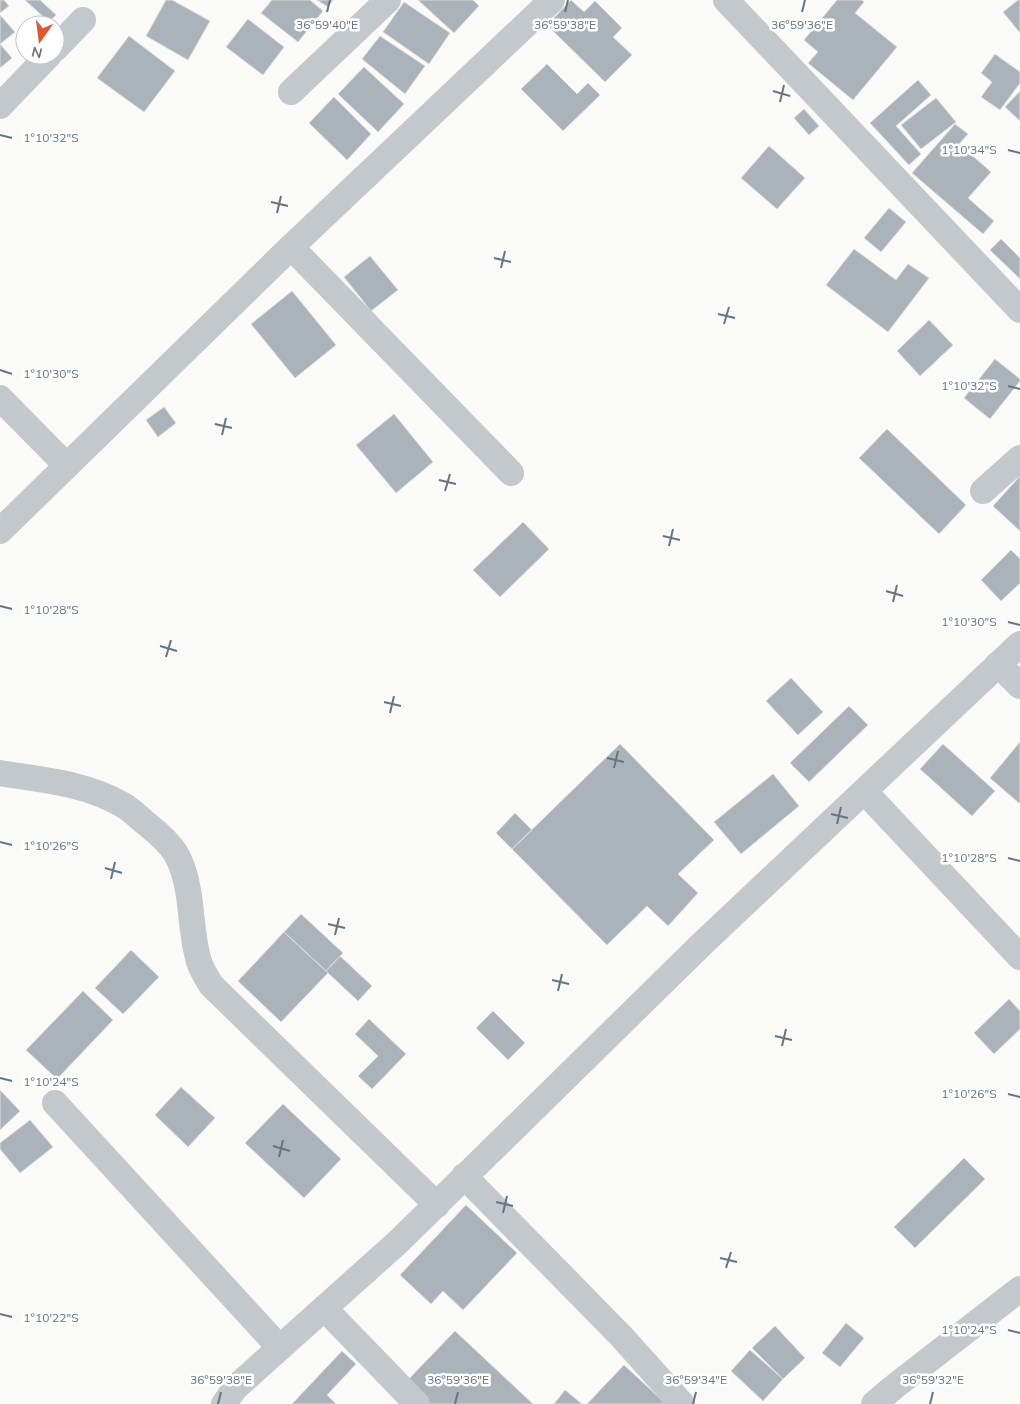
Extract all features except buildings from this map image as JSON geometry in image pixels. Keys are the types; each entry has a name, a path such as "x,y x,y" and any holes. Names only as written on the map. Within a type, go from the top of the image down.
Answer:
{"street":[{"path":"291,92 388,0"},
{"path":"0,531 291,247 552,0"},
{"path":"726,0 1020,310"},
{"path":"65,39 83,20"},
{"path":"0,106 39,65"},
{"path":"291,247 511,473"},
{"path":"0,398 67,466"},
{"path":"983,491 1020,458"},
{"path":"224,1404 235,1388 398,1243 704,942 1020,644"},
{"path":"998,664 1020,686"},
{"path":"0,773 88,789 108,796 123,805 164,838 177,854 184,869 192,908 198,958 202,971 211,985 437,1205"},
{"path":"864,791 1020,957"},
{"path":"55,1103 280,1348"},
{"path":"464,1176 621,1336 682,1404"},
{"path":"874,1404 1020,1290"},
{"path":"324,1308 417,1404"}]}
